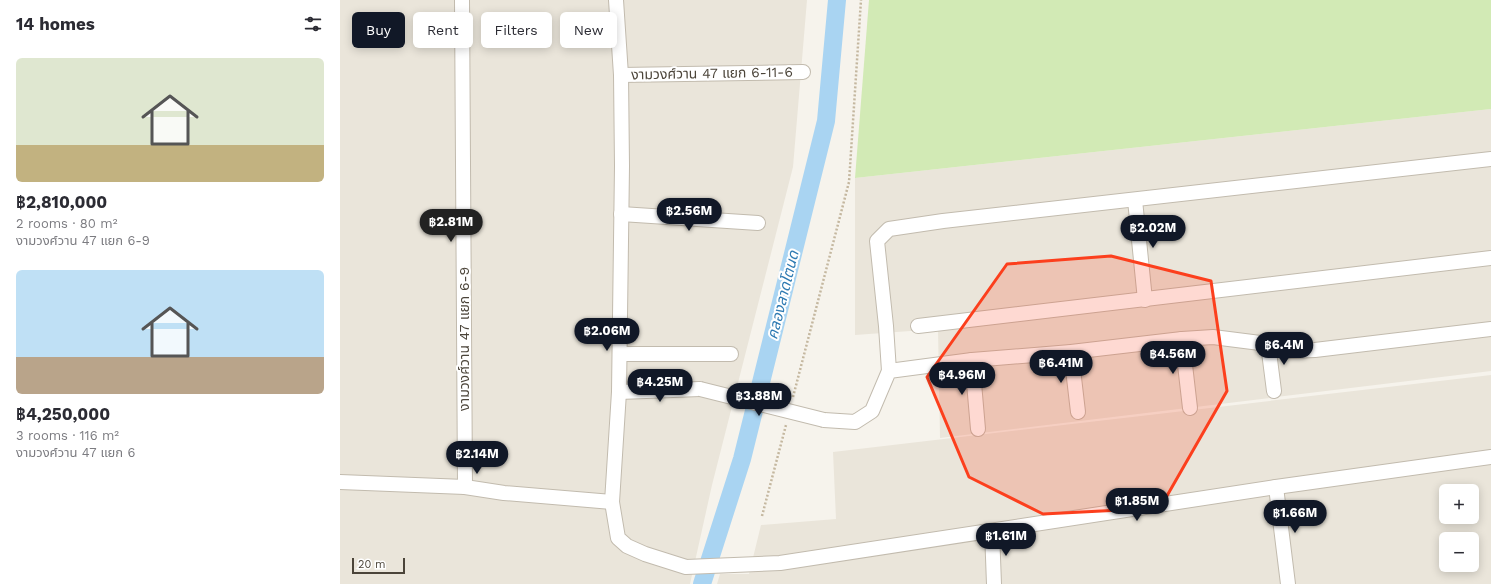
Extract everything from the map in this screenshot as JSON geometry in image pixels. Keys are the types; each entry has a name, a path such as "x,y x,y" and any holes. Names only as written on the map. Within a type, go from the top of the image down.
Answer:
{"street":[{"name":"งามวงศ์วาน 47 แยก 6-9","path":"462,0 465,487"},
{"path":"616,0 622,75 620,354 612,502 618,538 627,546 645,554 686,567 780,563 1276,487 1491,458"},
{"name":"งามวงศ์วาน 47 แยก 6-11-6","path":"622,75 803,72"},
{"path":"619,392 700,389 824,420 855,422 872,411 889,371 878,241 889,229 943,221 1491,159"},
{"path":"1135,200 1145,300"},
{"path":"621,214 758,223"},
{"path":"918,326 1491,258"},
{"path":"889,371 972,360 1070,352 1182,339 1213,337 1268,344 1289,351 1315,350 1491,329"},
{"path":"1182,339 1190,408"},
{"path":"1268,344 1274,391"},
{"path":"1070,352 1078,412"},
{"path":"620,354 731,354"},
{"path":"972,360 978,429"},
{"path":"340,482 465,487 504,493 612,502"},
{"path":"1276,487 1288,584"},
{"path":"992,531 994,584"}],"path":[{"path":"792,402 849,182 861,0"},
{"path":"762,516 786,425"}],"highlighted area":[{"path":"1111,256 1211,281 1227,391 1160,508 1043,514 969,477 927,377 1007,264"}],"shaded area":[{"path":"340,0 807,0 793,167 712,485 690,584 340,584"},
{"path":"1491,109 1491,371 940,438 938,329 855,335 855,178"},
{"path":"1491,375 1491,584 717,584 720,574 749,574 761,525 836,519 833,452"}],"green space":[{"path":"869,0 1491,0 1491,109 855,178"}],"waterway":[{"name":"คลองลาดโตนด","path":"702,584 742,459 826,121 837,0"}]}
